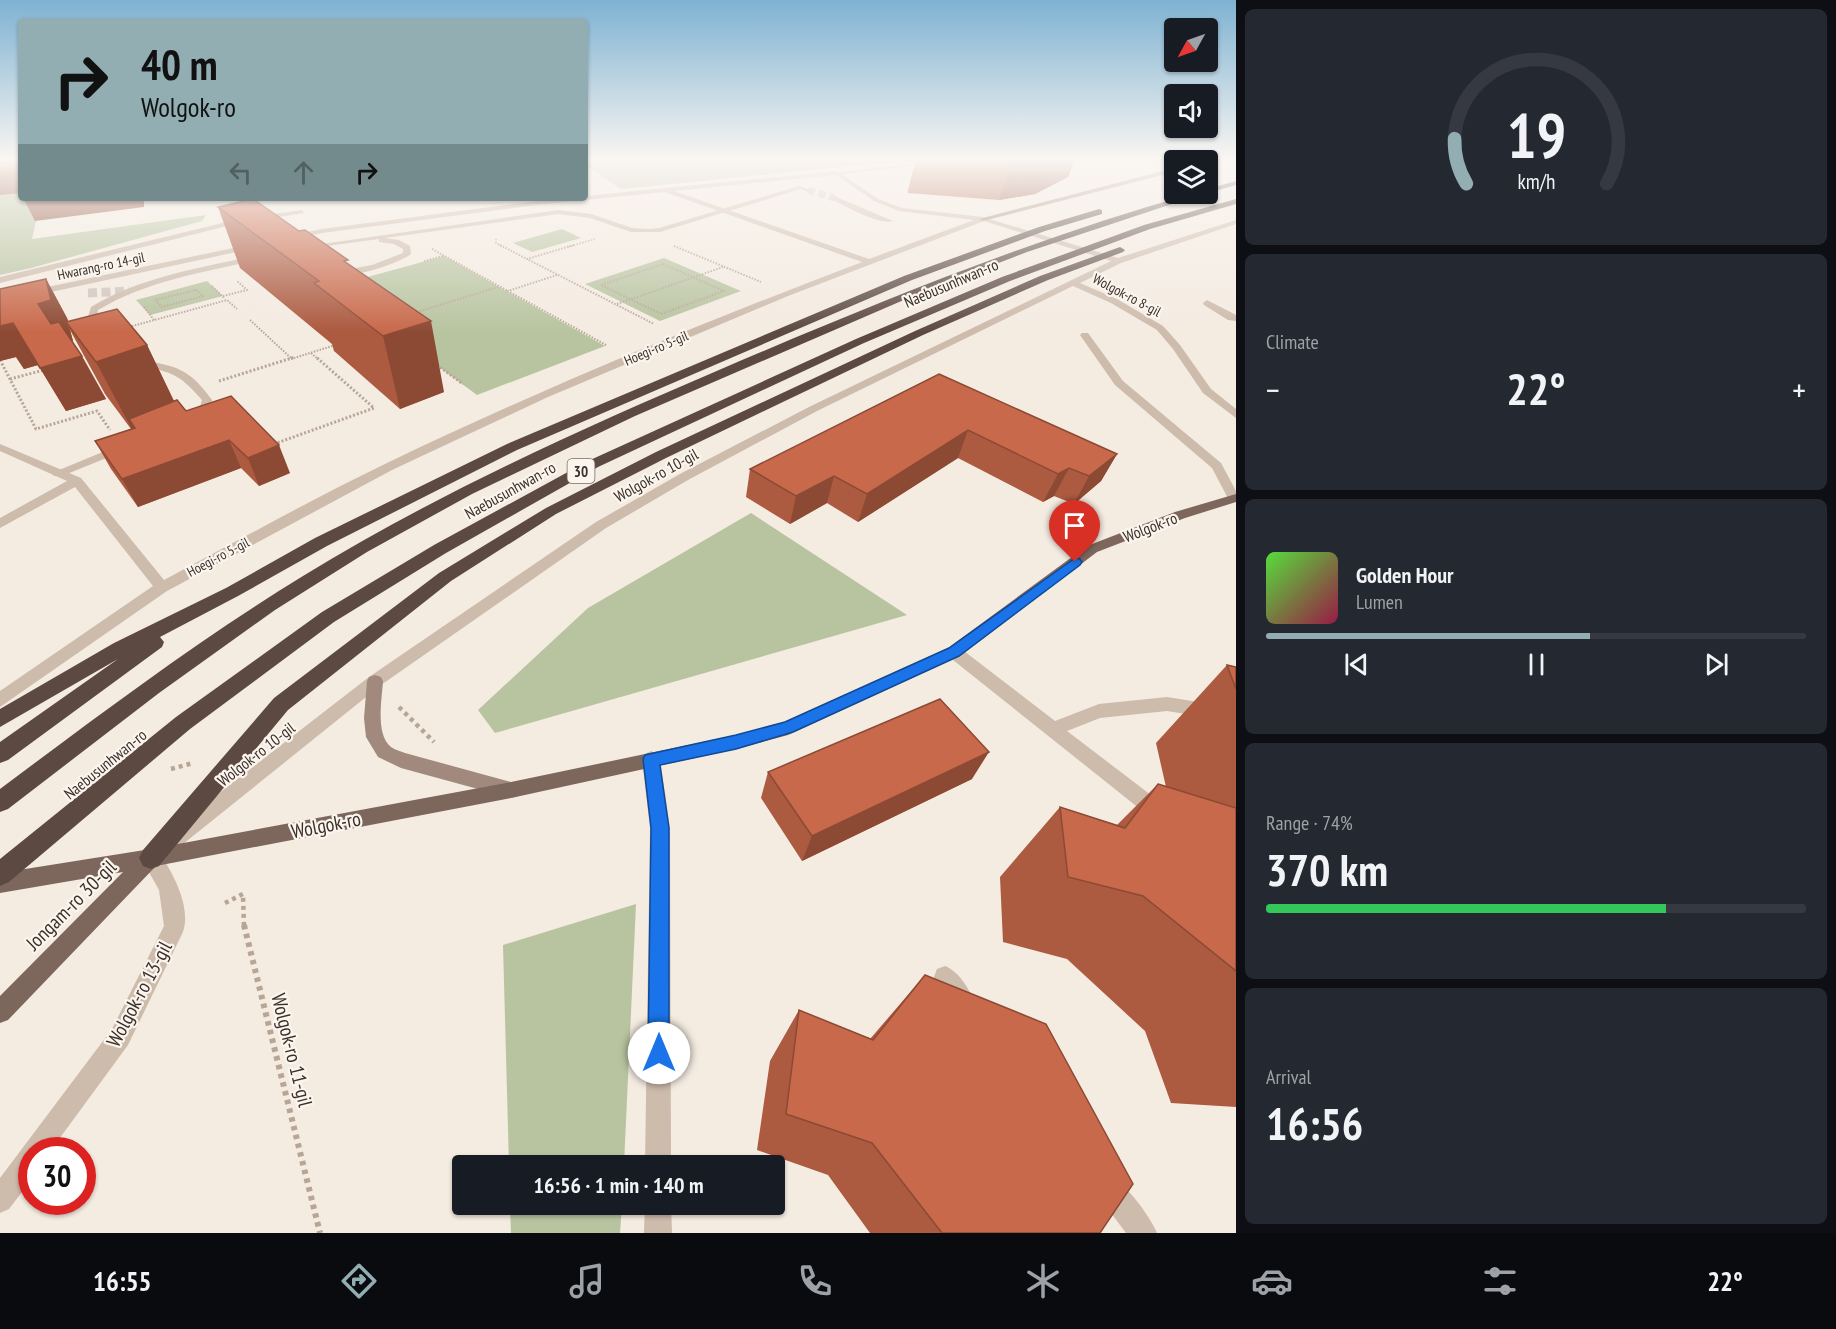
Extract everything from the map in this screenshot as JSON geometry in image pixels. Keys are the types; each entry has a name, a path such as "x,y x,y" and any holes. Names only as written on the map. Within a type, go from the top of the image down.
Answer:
{"highway":[{"path":"0,719 121,648 232,592 321,542 512,447 798,324 940,266 1081,217"},
{"name":"Naebusunhwan-ro","path":"0,802 132,701 243,624 363,548 476,485 562,444 877,306 1047,242 1127,217"},
{"name":"Naebusunhwan-ro","path":"0,874 183,723 328,617 440,549 593,464 860,341 1006,279 1147,227 1184,217"},
{"path":"151,858 281,704 445,577 551,511 661,455 919,333 1044,278 1199,217"},
{"path":"0,754 140,651 232,592"}],"main road":[{"name":"Wolgok-ro","path":"0,883 151,858 511,790 736,742 788,728 954,652 1092,549 1180,515 1235,498"},
{"name":"Jongam-ro 30-gil","path":"0,1012 151,858"}],"street":[{"path":"0,280 235,217"},
{"path":"279,240 322,231 433,217"},
{"path":"303,256 293,249 525,217"},
{"path":"589,217 625,230 643,233 705,217"},
{"path":"740,217 869,262"},
{"path":"876,217 889,221"},
{"path":"961,217 983,219 1118,261"},
{"name":"Hoegi-ro 5-gil","path":"0,700 162,587 388,467 544,395 788,293 993,217"},
{"name":"Wolgok-ro 10-gil","path":"151,858 375,681 601,525 684,477 917,357 1118,261 1236,222"},
{"path":"330,271 338,273 361,270 396,260 407,254 407,248 396,242 364,242"},
{"name":"Hwarang-ro 14-gil","path":"0,300 258,244"},
{"path":"105,337 92,320 94,309 108,299 152,283 266,255"},
{"name":"Wolgok-ro 8-gil","path":"1073,283 1114,301 1160,328 1177,347 1207,391 1236,415"},
{"path":"1207,303 1231,318 1236,318"},
{"name":"Wolgok-ro","path":"1086,335 1119,383 1216,466 1235,498"},
{"path":"127,358 173,369 188,377 207,400 204,412 190,421"},
{"path":"58,473 132,444"},
{"path":"0,447 77,481 162,587"},
{"path":"0,524 77,481"},
{"path":"954,652 1172,823"},
{"path":"375,681 373,718 375,737 384,752 401,760 511,790"},
{"path":"1053,729 1099,711 1167,704 1236,716"},
{"path":"651,759 660,828 658,1155"},
{"name":"Wolgok-ro 13-gil","path":"46,1137 120,1037 175,927 170,887 151,858"},
{"path":"945,977 974,1015"},
{"path":"1092,1167 1143,1233"},
{"path":"0,1200 18,1176"},
{"path":"658,1215 658,1233"}],"path":[{"path":"527,259 625,230"},
{"path":"643,233 788,293"},
{"path":"495,235 496,243 657,326 646,330"},
{"path":"407,248 432,249 605,346 615,342"},
{"path":"663,264 693,277 724,291 661,314 601,285 663,264"},
{"path":"616,305 723,267"},
{"path":"508,291 558,275"},
{"path":"207,281 237,309"},
{"path":"414,313 500,286"},
{"path":"154,320 143,308 214,289"},
{"path":"105,337 154,320 227,300"},
{"path":"250,320 291,359"},
{"path":"196,388 342,343"},
{"path":"265,447 374,408 311,352"},
{"path":"0,360 36,429 97,411 122,448"},
{"path":"437,365 463,384"},
{"path":"10,379 52,367"},
{"path":"398,706 440,749"},
{"name":"Wolgok-ro 11-gil","path":"225,903 243,894 243,921 320,1233"}],"green space":[{"path":"0,217 37,217 32,239 205,217 202,221 0,275"},
{"path":"562,229 581,238 532,252 513,243"},
{"path":"444,256 605,346 477,395 393,333 342,284"},
{"path":"664,258 741,291 660,321 585,284"},
{"path":"207,281 223,296 150,315 136,300"},
{"path":"751,513 907,615 495,733 478,710 588,608"},
{"path":"636,904 624,1155 509,1155 503,945"},
{"path":"510,1215 621,1215 620,1233 511,1233"}],"pier":[{"path":"1122,217 1164,217 1064,249 900,313 591,447 319,608 156,717 0,839 0,809 136,706 304,595 443,513 581,438 887,303"}],"building":[{"path":"231,217 278,217 299,231 305,230 348,260 344,261 431,321 383,336 314,283 319,281"},
{"path":"46,279 51,300 38,304 51,324 59,322 82,356 40,368 13,323 0,326 0,289"},
{"path":"117,309 147,345 96,362 66,322"},
{"path":"939,374 1117,454 1089,476 1069,468 1058,474 968,430 867,494 834,476 796,496 750,469"},
{"path":"231,396 279,445 248,458 229,440 122,479 95,441 135,428 129,419 177,400 186,411"},
{"path":"1227,665 1236,667 1236,689"},
{"path":"940,699 989,752 812,836 768,772"},
{"path":"1158,784 1236,808 1236,971 1143,896 1068,877 1060,807 1125,828"},
{"path":"925,975 1046,1024 1133,1184 1100,1233 942,1233 872,1143 786,1114 799,1010 873,1040"}],"tunnel":[{"path":"88,293 129,291"}],"route":[{"path":"659,1053 660,828 651,759 736,742 788,728 954,652 1075,562"}]}
